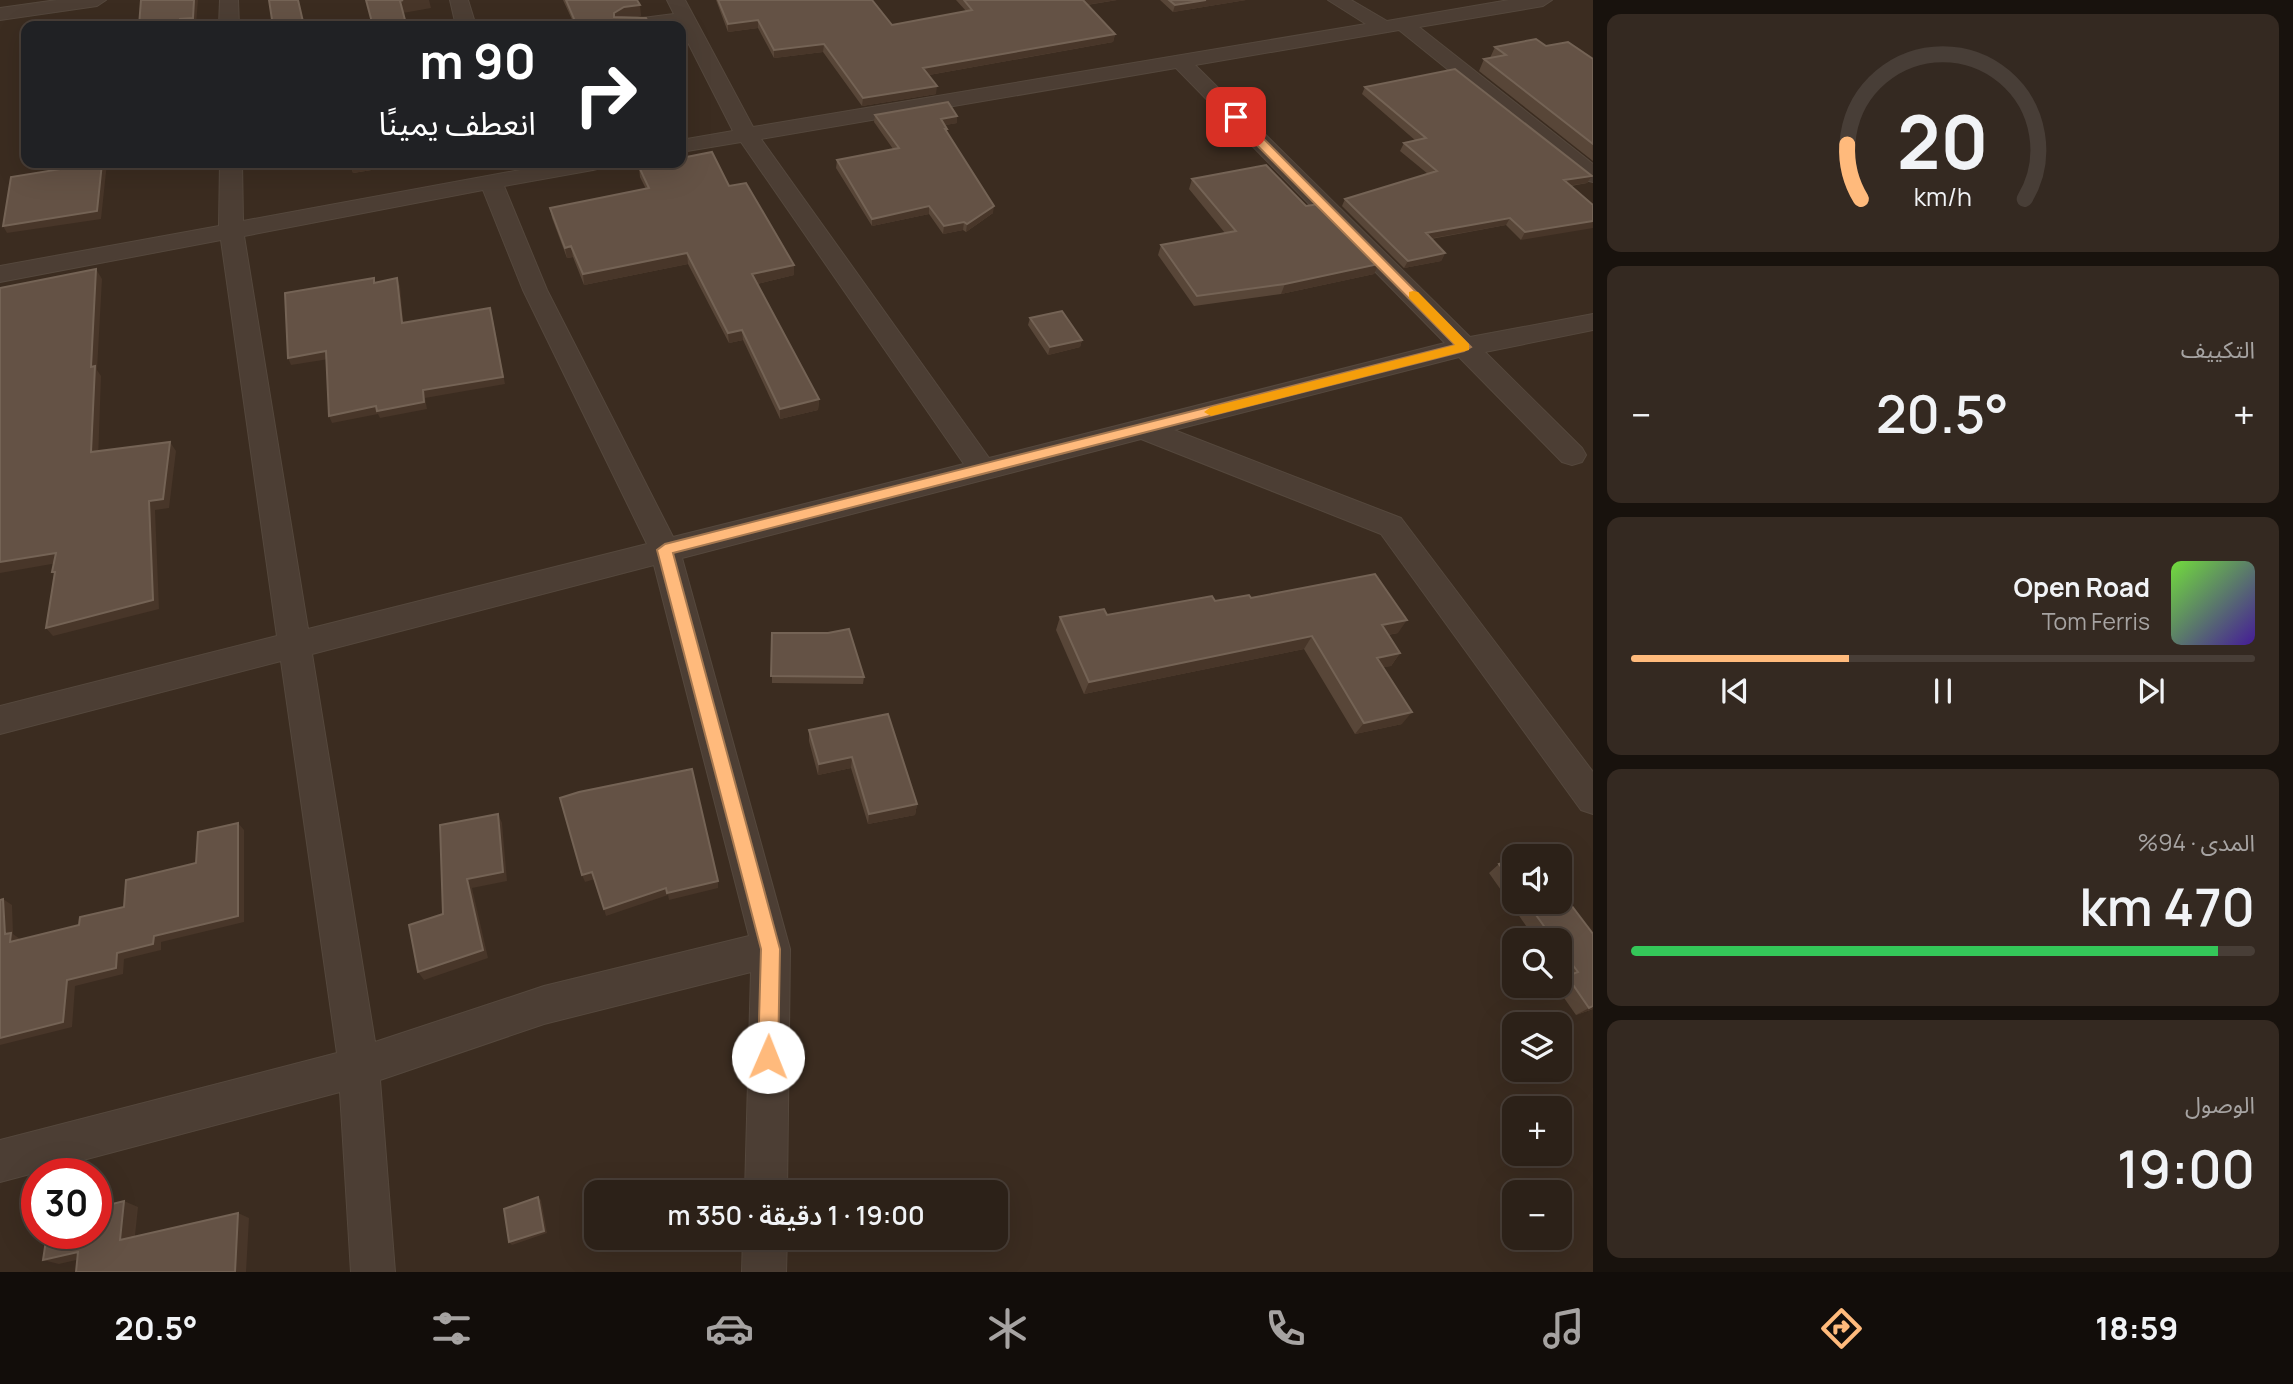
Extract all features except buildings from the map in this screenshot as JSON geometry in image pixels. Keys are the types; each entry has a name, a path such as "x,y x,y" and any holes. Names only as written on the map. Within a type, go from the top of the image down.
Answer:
{"street":[{"path":"0,14 97,0"},
{"path":"229,0 229,21"},
{"path":"459,0 465,21"},
{"path":"1337,0 1391,24 1593,175"},
{"path":"686,145 1543,0"},
{"path":"643,21 681,9 746,134 984,470"},
{"path":"1179,60 1572,455"},
{"path":"231,168 231,231 359,1067 373,1272"},
{"path":"0,274 565,168"},
{"path":"491,181 535,290 665,550 771,949 766,1180"},
{"path":"0,720 1464,347 1593,321"},
{"path":"1143,429 1391,526 1593,799"},
{"path":"0,1161 359,1067 544,1005 771,949"},
{"path":"764,1272 765,1250"}],"slow traffic":[{"path":"1211,412 1464,347 1413,295"}],"route":[{"path":"768,1057 771,949 665,550 1464,347 1236,117"}]}
